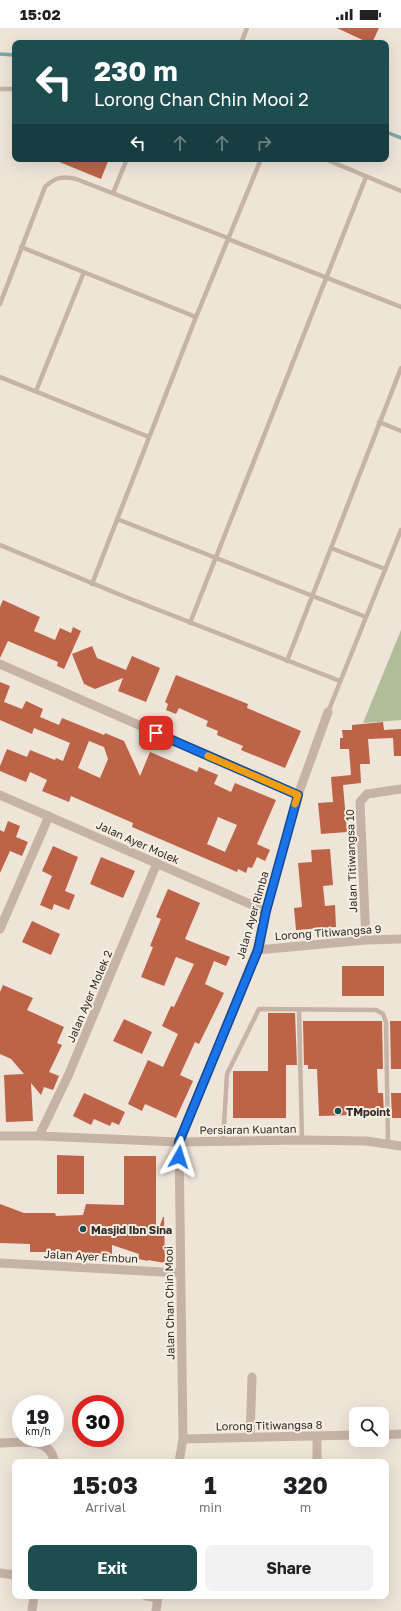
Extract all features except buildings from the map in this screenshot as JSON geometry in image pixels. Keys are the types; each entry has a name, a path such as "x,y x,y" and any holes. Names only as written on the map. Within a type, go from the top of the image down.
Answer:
{"street":[{"path":"0,664 298,795"},
{"name":"Jalan Ayer Rimba","path":"179,1142 258,950 266,911 298,795 328,712"},
{"name":"Jalan Titiwangsa 10","path":"366,940 360,802 367,794 401,789"},
{"name":"Jalan Ayer Molek","path":"0,795 266,911"},
{"path":"0,929 49,816"},
{"name":"Jalan Ayer Molek 2","path":"39,1136 68,1076 157,863"},
{"name":"Lorong Titiwangsa 9","path":"258,950 366,940 401,939"},
{"name":"Persiaran Kuantan","path":"0,1136 39,1136 179,1142 302,1140 388,1143 401,1146"},
{"name":"Jalan Chan Chin Mooi","path":"179,1142 183,1439 180,1459"},
{"name":"Jalan Ayer Embun","path":"0,1263 180,1272"},
{"path":"250,1437 252,1377"},
{"path":"389,1434 401,1434"},
{"name":"Lorong Titiwangsa 8","path":"183,1439 349,1435"},
{"path":"317,1436 317,1459"},
{"path":"0,1443 38,1443 46,1446 54,1459"},
{"path":"0,1573 12,1575"},
{"path":"32,1611 34,1599"},
{"path":"156,1611 158,1599"}],"lane":[{"path":"242,40 247,28"},
{"path":"0,89 12,89"},
{"path":"114,193 126,162"},
{"path":"92,584 196,317 260,162"},
{"path":"332,162 401,192"},
{"path":"0,304 43,192 50,182 62,177 69,177 114,193 401,308"},
{"path":"190,623 366,177"},
{"path":"21,247 196,317"},
{"path":"36,391 84,272"},
{"path":"287,661 401,368"},
{"path":"0,377 149,437"},
{"path":"379,422 401,431"},
{"path":"118,519 366,617"},
{"path":"328,712 401,530"},
{"path":"0,545 92,584 340,682"},
{"path":"331,548 385,569"},
{"path":"223,1141 227,1074 259,1009 298,1009 376,1010 384,1014 386,1022 388,1143"},
{"path":"298,1009 302,1140"}],"green space":[{"path":"401,630 401,720 363,723"}],"waterway":[{"path":"0,54 12,55"},
{"path":"389,133 401,138"}],"slow traffic":[{"path":"208,756 298,795 295,804"}],"place":[{"name":"TMpoint","path":"338,1111"},
{"name":"Masjid Ibn Sina","path":"83,1229"}],"route":[{"path":"156,733 298,795 266,911 258,950 179,1142 179,1157"}]}
